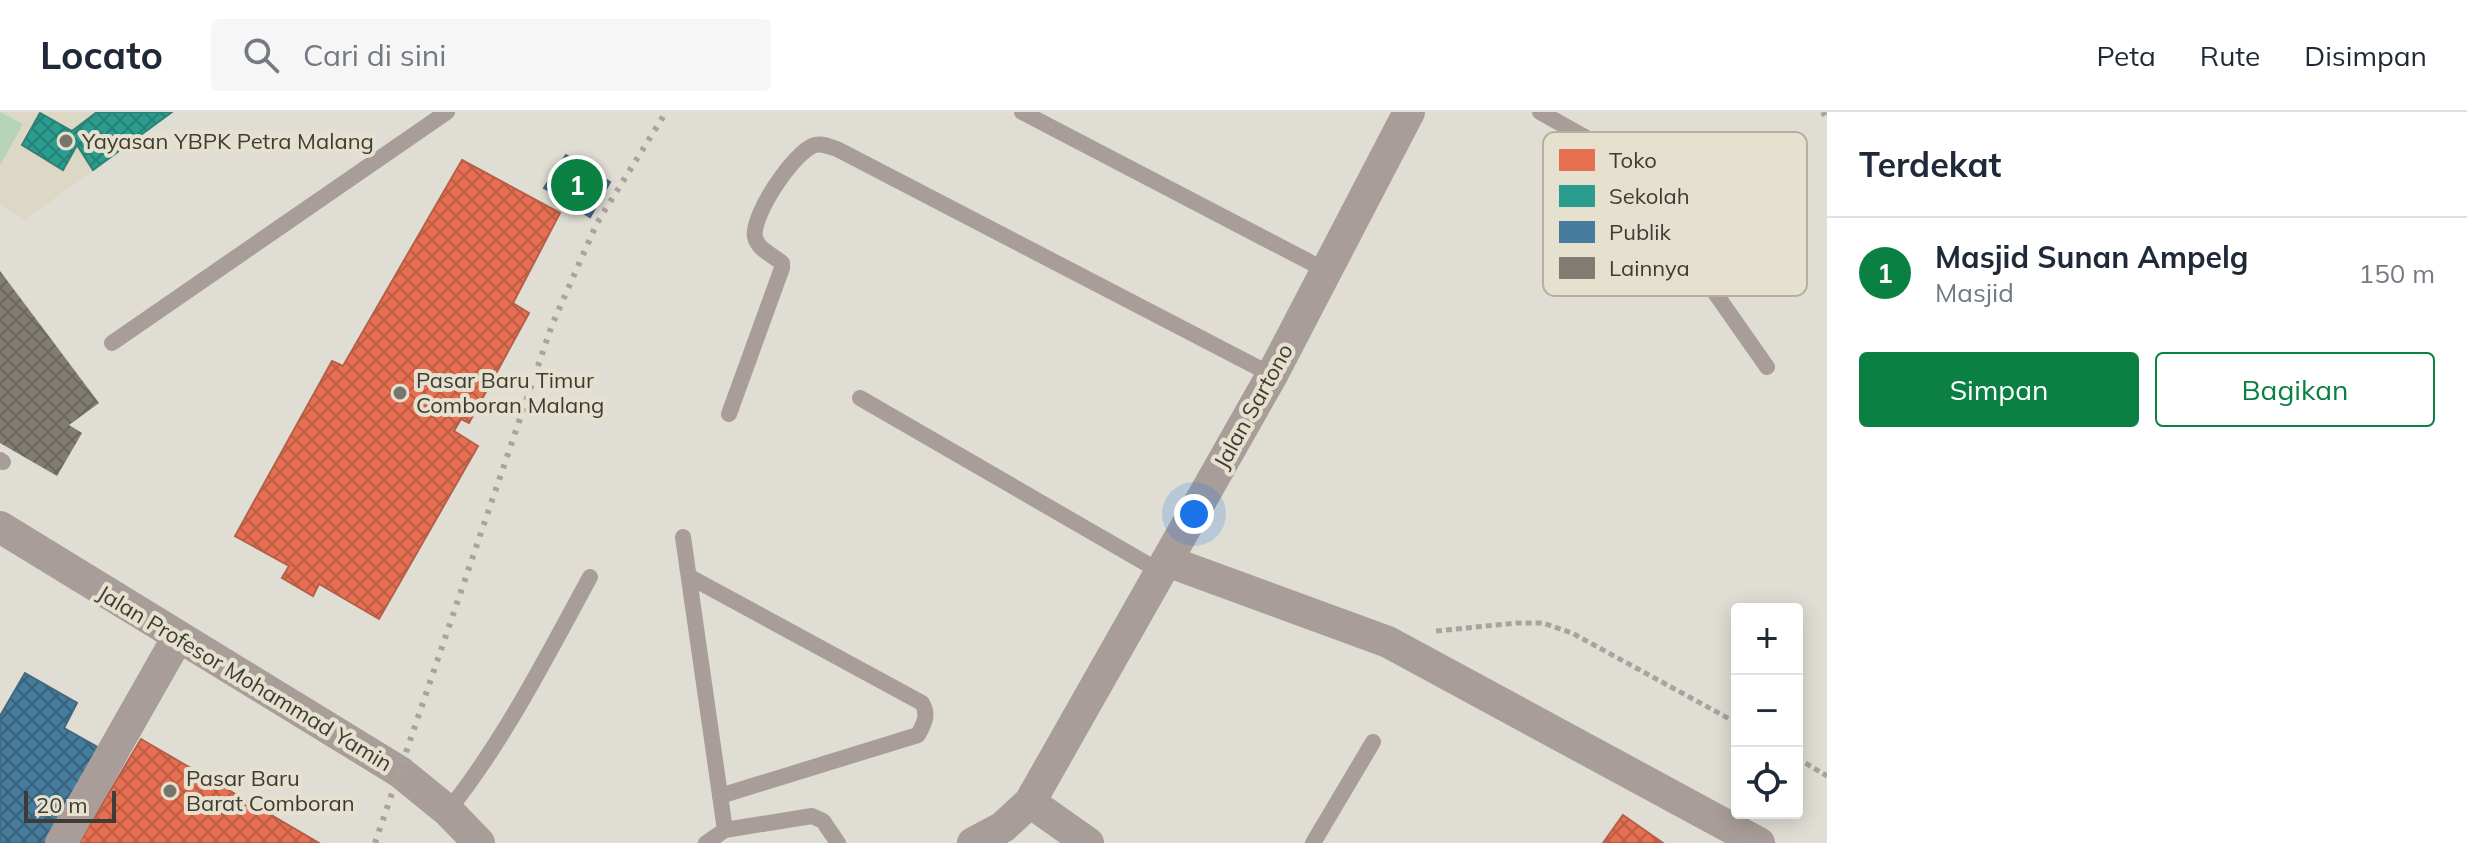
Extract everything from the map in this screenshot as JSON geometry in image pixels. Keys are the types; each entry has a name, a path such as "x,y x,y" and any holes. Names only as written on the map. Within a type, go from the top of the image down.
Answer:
{"street":[{"name":"Jalan Sartono","path":"973,843 1003,827 1030,802 1272,375 1409,112"},
{"name":"Jalan Profesor Mohammad Yamin","path":"0,527 400,772 448,811 479,843"},
{"path":"1164,567 1388,642 1759,843"},
{"path":"61,843 178,637"},
{"path":"1030,802 1088,843"},
{"path":"448,811 450,843"}],"lane":[{"path":"112,343 447,112"},
{"path":"1022,112 1325,270"},
{"path":"1540,112 1576,132"},
{"path":"729,414 782,268 782,263 760,247 755,238 756,222 785,170 813,145 824,144 1272,375"},
{"path":"1717,296 1767,367"},
{"path":"860,398 1164,567"},
{"path":"683,537 725,830"},
{"path":"448,811 471,782 529,688 590,577"},
{"path":"690,577 922,703 926,710 926,721 918,735 720,796"},
{"path":"1313,843 1373,742"},
{"path":"706,843 725,830 812,816 823,821 838,843"}],"path":[{"path":"1388,642 1464,627 1543,623 1572,633 1731,720"},
{"path":"1803,762 1827,776"}],"shaded area":[{"name":"Yayasan YBPK Petra Malang","path":"0,112 172,112 25,220 0,205"}],"green space":[{"path":"0,112 23,124 0,165"}],"building: Toko":[{"name":"Pasar Baru Timur Comboran Malang","path":"462,160 560,213 513,303 529,313 469,423 461,419 454,431 478,446 379,619 319,584 313,596 282,578 289,566 235,536 332,361 343,366"},
{"name":"Pasar Baru Barat Comboran","path":"141,739 319,843 79,843"},
{"path":"1623,815 1663,843 1603,843"}],"building: Sekolah":[{"path":"97,112 172,112 93,170 77,145 63,170 22,145 40,113 72,131"}],"building: Publik":[{"path":"566,155 610,182 590,217 544,188"},
{"path":"25,673 77,703 64,728 103,750 49,843 0,843 0,716"}],"building: Lainnya":[{"path":"0,271 99,403 69,425 82,433 57,476 0,443"}],"railway":[{"path":"375,843 552,325 597,223 666,112"},
{"path":"1823,112 1827,120"}],"place":[{"name":"Yayasan YBPK Petra Malang","path":"66,141"},
{"name":"Masjid Sunan Ampelg","path":"577,185"},
{"name":"Pasar Baru Timur Comboran Malang","path":"400,393"},
{"name":"Pasar Baru Barat Comboran","path":"170,791"}]}
